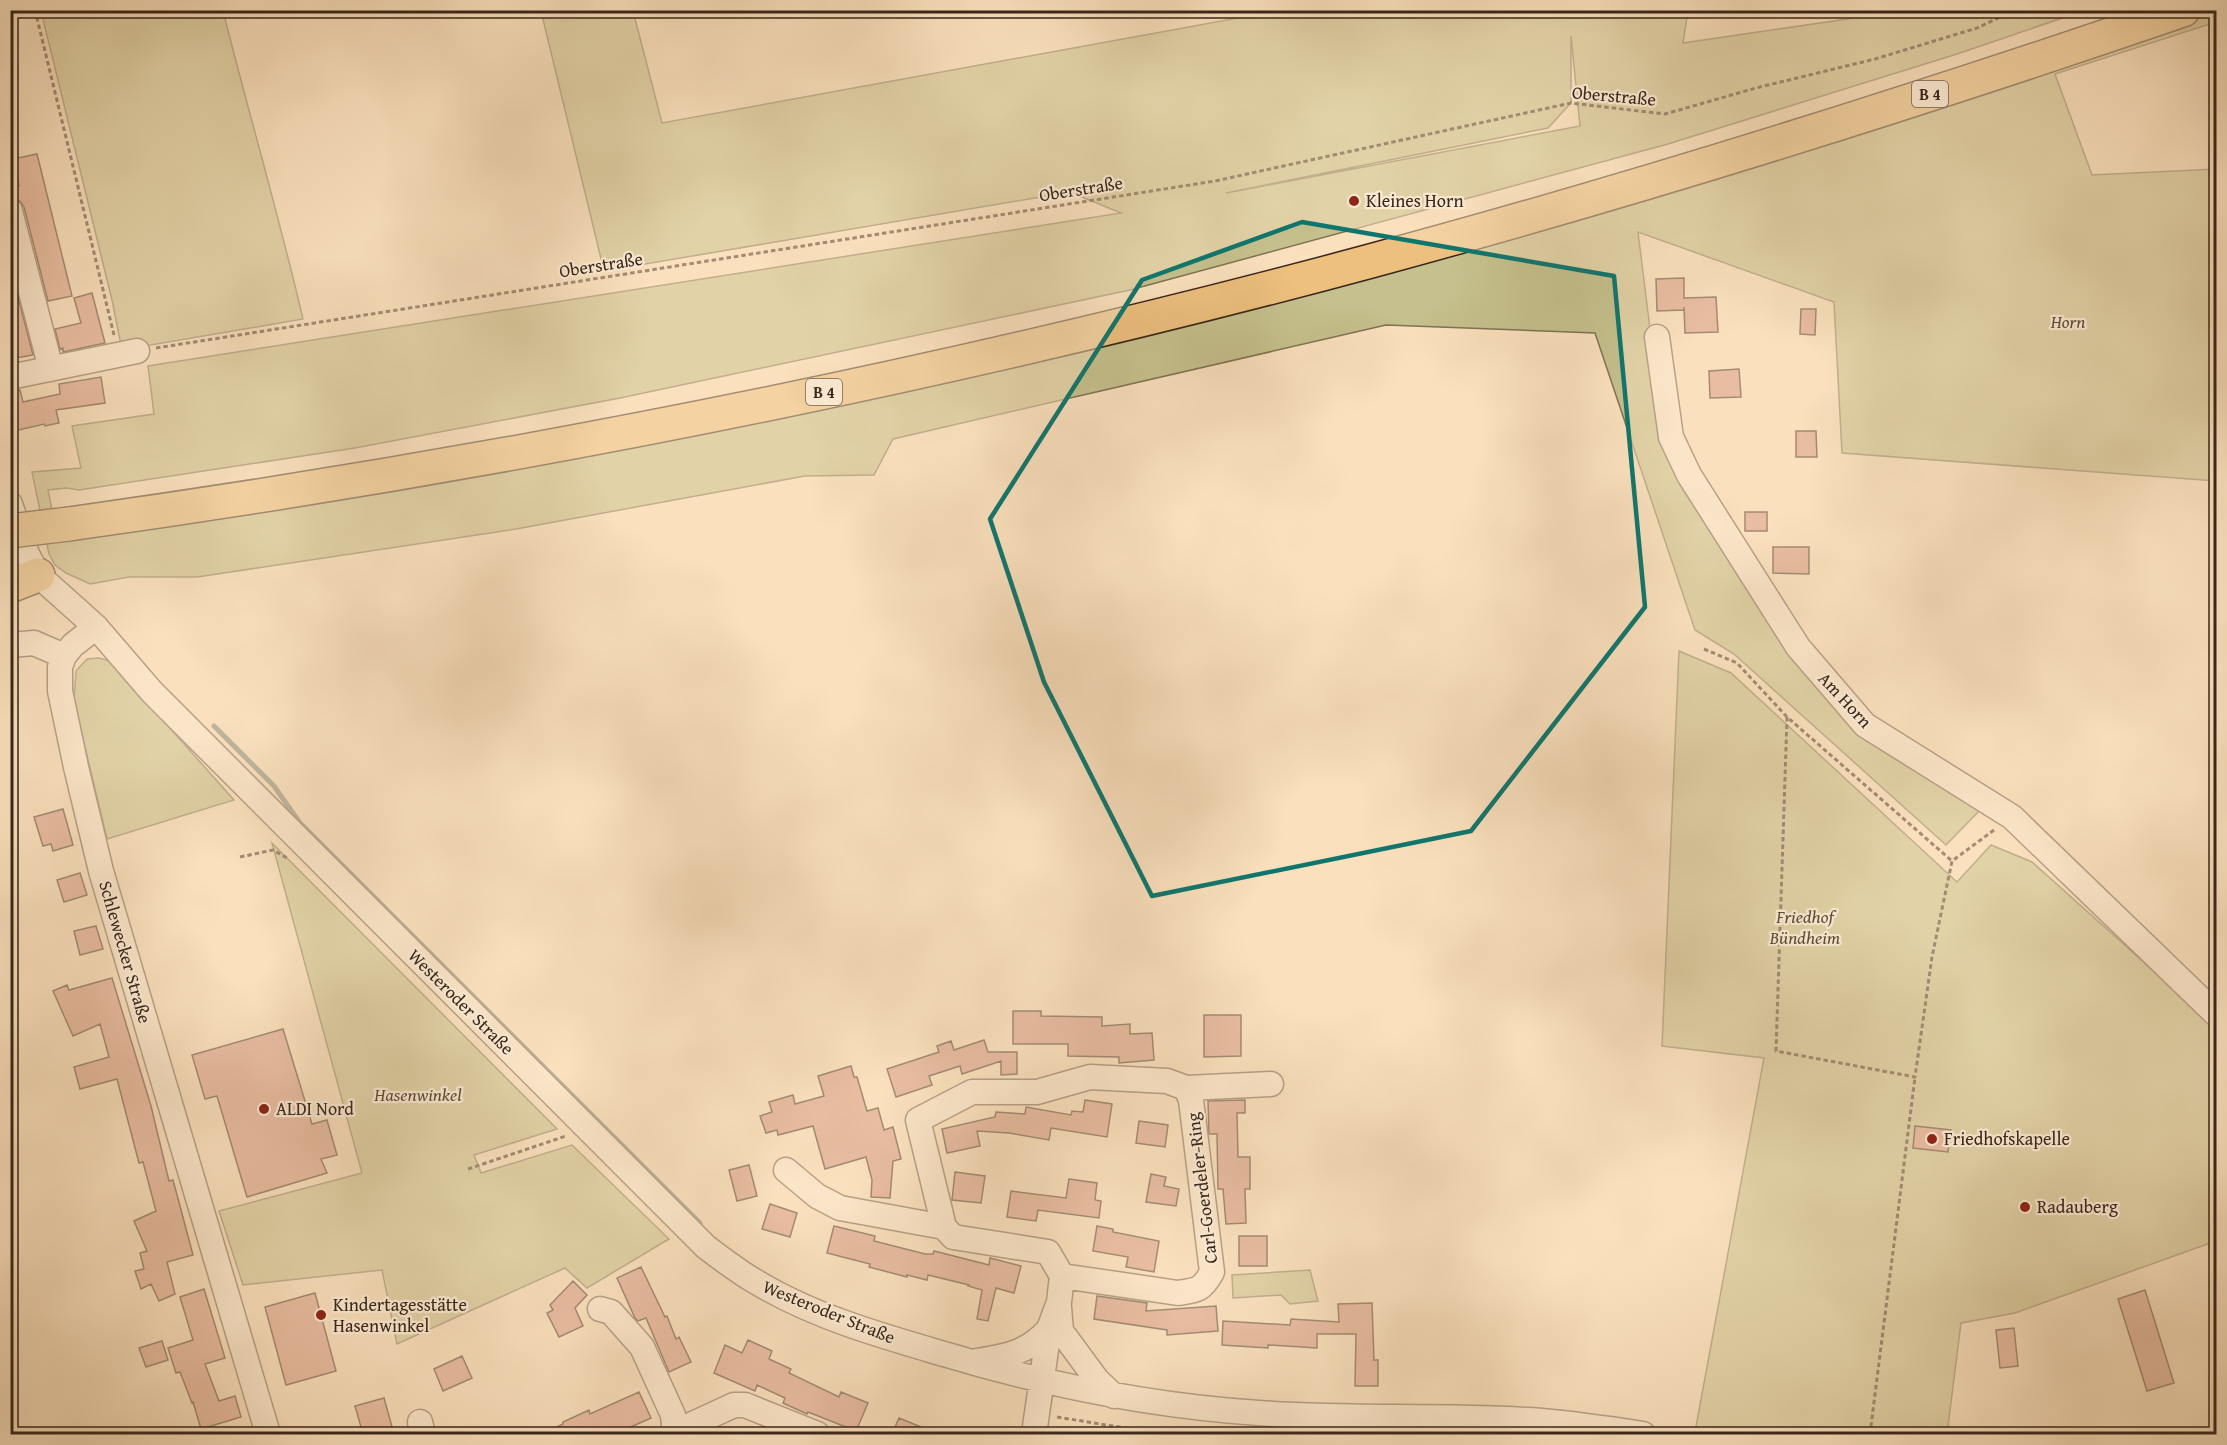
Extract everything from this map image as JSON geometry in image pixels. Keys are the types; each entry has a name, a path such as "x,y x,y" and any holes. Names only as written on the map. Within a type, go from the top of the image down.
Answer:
{"highway":[{"name":"B 4","path":"1674,166 1817,112 2127,10"},
{"name":"B 4","path":"10,531 68,515 501,437 750,389 1172,293 1566,197 1880,111 2183,10"},
{"name":"B 4","path":"10,513 68,515"}],"street":[{"path":"10,211 51,369"},
{"name":"Am Horn","path":"1658,338 1671,437 1689,476 1798,647 1865,725 2013,817 2217,1014"},
{"path":"10,377 128,353"},
{"path":"10,504 27,554 24,580 96,627 73,645 64,656 34,643 10,645"},
{"name":"Westeroder Straße","path":"96,627 152,692 706,1247 757,1283 781,1296 897,1341 1049,1383 1156,1404 1260,1414 1541,1421 1643,1434"},
{"name":"Schlewecker Straße","path":"64,656 60,667 60,691 102,871 268,1434"},
{"name":"Carl-Goerdeler-Ring","path":"944,1227 918,1120 972,1092 1037,1092 1090,1077 1167,1081 1186,1088 1271,1084"},
{"name":"Carl-Goerdeler-Ring","path":"1062,1276 1178,1293 1204,1286 1212,1272 1191,1100 1186,1088"},
{"path":"786,1170 817,1196 840,1208 944,1227 953,1237 1048,1252 1062,1276 1049,1383 1034,1434"},
{"path":"600,1309 611,1312 642,1347 673,1415 674,1434 734,1405 745,1405 817,1434"},
{"path":"970,1362 1020,1352 1055,1330"},
{"path":"1055,1330 1097,1380 1114,1396"}],"path":[{"path":"35,10 128,353"},
{"name":"Oberstraße","path":"128,353 1215,181 1571,103 1665,114 1756,88 1875,59 1977,28 2015,10"},
{"path":"1704,649 1737,663 1787,717 1952,861"},
{"path":"1787,717 1776,1051 1915,1077"},
{"path":"1870,1434 1932,957 1952,861 2013,817"},
{"path":"240,857 273,850 292,860"},
{"path":"468,1169 576,1133"}],"highlighted area":[{"path":"1302,222 1614,276 1645,607 1471,831 1152,896 1044,682 990,519 1142,280"}],"green space":[{"path":"41,11 223,11 303,319 122,350 112,300"},
{"name":"Horn","path":"541,11 633,11 662,123 1276,11 1688,11 1683,43 1902,11 2083,11 1957,54 1668,144 1130,290 620,398 355,448 79,490 66,488 48,490 58,541 752,420 2000,84 2216,11 2216,22 2055,74 2092,175 2216,169 2216,481 1842,453 1834,302 1638,232 1664,442 1832,680 1980,810 1946,845 1734,654 1695,630 1595,333 1386,325 893,439 874,475 805,476 516,529 197,577 129,577 90,584 55,565 49,554 32,472 81,468 72,426 154,414 148,366 1121,213 1070,192 604,271","holes":["1571,36 1580,126 1226,193 1548,128 1571,103"]},
{"name":"Friedhof Bündheim","path":"1679,651 1731,673 1957,882 1991,845 2032,862 2216,1027 2216,1241 2015,1313 1961,1323 1947,1434 1706,1434 1695,1432 1764,1058 1662,1046"},
{"path":"99,658 110,661 234,800 107,839 74,701 76,671 87,659"},
{"name":"Hasenwinkel","path":"272,843 557,1129 474,1155 481,1173 572,1145 669,1239 587,1288 565,1268 397,1344 382,1270 243,1285 219,1211 362,1173"},
{"path":"1310,1270 1318,1301 1290,1304 1281,1295 1233,1298 1232,1275"}],"building":[{"path":"37,154 72,296 48,301 24,207 20,201 10,197 10,187 19,186 13,159"},
{"path":"11,270 33,355 10,359 10,289"},
{"path":"1684,278 1684,298 1716,297 1718,332 1685,333 1684,307 1684,310 1657,311 1656,279"},
{"path":"92,293 105,343 63,352 63,348 60,349 55,329 81,323 74,298"},
{"path":"1801,309 1816,309 1815,335 1800,334"},
{"path":"1739,369 1741,397 1710,398 1709,371"},
{"path":"101,377 105,403 56,410 59,423 10,432 10,391 20,390 23,402 60,394 59,384"},
{"path":"1796,431 1816,431 1817,457 1796,457"},
{"path":"1745,512 1767,512 1767,531 1745,531"},
{"path":"1773,547 1809,547 1809,574 1773,573"},
{"path":"63,809 73,845 53,851 51,844 43,846 34,817"},
{"path":"80,873 87,895 64,902 57,880"},
{"path":"96,926 103,949 80,955 74,931"},
{"path":"112,978 151,1106 169,1181 173,1180 193,1255 167,1262 175,1294 159,1301 151,1284 141,1289 135,1271 144,1269 140,1253 147,1251 134,1221 156,1211 143,1162 139,1163 117,1079 80,1089 74,1067 109,1057 100,1024 73,1036 53,991 67,985 69,990"},
{"path":"1013,1011 1041,1011 1041,1016 1102,1017 1102,1026 1130,1024 1130,1034 1152,1033 1154,1060 1119,1063 1119,1057 1068,1056 1068,1044 1013,1044"},
{"path":"1204,1015 1241,1015 1241,1056 1204,1057"},
{"name":"ALDI Nord","path":"283,1029 312,1124 327,1120 337,1155 321,1159 327,1173 247,1197 217,1096 205,1099 192,1055"},
{"path":"984,1040 988,1052 1017,1052 1017,1074 1001,1075 1001,1061 962,1074 960,1066 929,1076 932,1085 896,1097 887,1069 939,1052 937,1046 951,1041 954,1050"},
{"path":"851,1066 854,1077 857,1077 867,1111 878,1108 884,1130 893,1127 901,1159 893,1161 890,1198 871,1197 872,1180 866,1157 825,1169 813,1126 778,1135 777,1130 766,1133 760,1116 772,1112 769,1102 793,1095 795,1104 824,1096 818,1076"},
{"path":"1085,1100 1112,1104 1107,1137 1051,1128 1049,1140 1009,1133 977,1131 980,1146 947,1153 942,1129 995,1117 996,1112 1025,1114 1026,1107 1071,1115 1072,1111 1083,1112"},
{"path":"1245,1100 1245,1113 1237,1113 1238,1157 1250,1157 1250,1189 1245,1189 1246,1223 1226,1224 1223,1189 1218,1189 1217,1134 1209,1134 1208,1101"},
{"path":"1139,1121 1168,1125 1165,1147 1136,1143"},
{"name":"Friedhofskapelle","path":"1915,1126 1951,1130 1948,1152 1913,1148"},
{"path":"749,1165 757,1196 737,1201 729,1170"},
{"path":"955,1172 985,1176 981,1203 952,1200"},
{"path":"1151,1174 1166,1177 1164,1186 1179,1189 1176,1206 1146,1202"},
{"path":"1069,1179 1097,1183 1095,1200 1101,1201 1099,1218 1038,1210 1036,1221 1007,1217 1011,1191 1066,1198"},
{"path":"770,1204 797,1213 790,1237 762,1229"},
{"path":"834,1226 875,1236 874,1241 925,1254 933,1254 934,1251 989,1265 990,1258 1021,1266 1014,1293 996,1288 988,1321 977,1319 982,1290 928,1275 927,1280 907,1275 907,1277 869,1267 870,1264 827,1253"},
{"path":"1097,1226 1113,1229 1113,1232 1159,1241 1154,1272 1126,1267 1128,1257 1093,1251"},
{"path":"1239,1236 1267,1236 1267,1266 1239,1266"},
{"path":"641,1267 665,1317 667,1316 676,1339 679,1337 691,1362 669,1372 646,1318 638,1321 635,1318 617,1278"},
{"path":"573,1281 587,1295 575,1308 583,1326 559,1337 547,1313 553,1310 550,1305"},
{"path":"204,1289 225,1358 205,1364 219,1401 235,1396 241,1417 201,1429 193,1402 180,1372 176,1373 168,1348 193,1340 180,1297"},
{"path":"2145,1290 2174,1383 2147,1391 2118,1299"},
{"path":"315,1293 336,1371 286,1385 265,1307"},
{"path":"1097,1296 1147,1303 1146,1311 1216,1306 1218,1331 1167,1335 1167,1330 1094,1319"},
{"path":"1372,1303 1374,1360 1378,1360 1378,1386 1355,1386 1356,1334 1317,1334 1317,1348 1222,1345 1223,1321 1290,1325 1291,1319 1339,1322 1338,1304"},
{"path":"2014,1328 2018,1366 2000,1368 1996,1330"},
{"path":"748,1340 772,1351 769,1359 791,1369 789,1373 839,1397 841,1392 868,1403 856,1431 783,1403 785,1398 757,1385 755,1391 714,1373 725,1345 742,1353"},
{"path":"162,1341 168,1360 146,1367 139,1348"},
{"path":"462,1356 472,1378 443,1391 434,1369"},
{"path":"639,1392 651,1418 615,1434 542,1434 589,1410 590,1414"},
{"path":"384,1398 394,1434 363,1434 355,1406"},
{"path":"899,1418 938,1434 892,1434"}],"waterway":[{"path":"214,726 274,786 300,823 700,1223"}],"place":[{"name":"Kleines Horn","path":"1354,201"},
{"name":"ALDI Nord","path":"264,1109"},
{"name":"Friedhofskapelle","path":"1932,1139"},
{"name":"Radauberg","path":"2025,1207"},
{"name":"Kindertagesstätte Hasenwinkel","path":"321,1315"}]}
